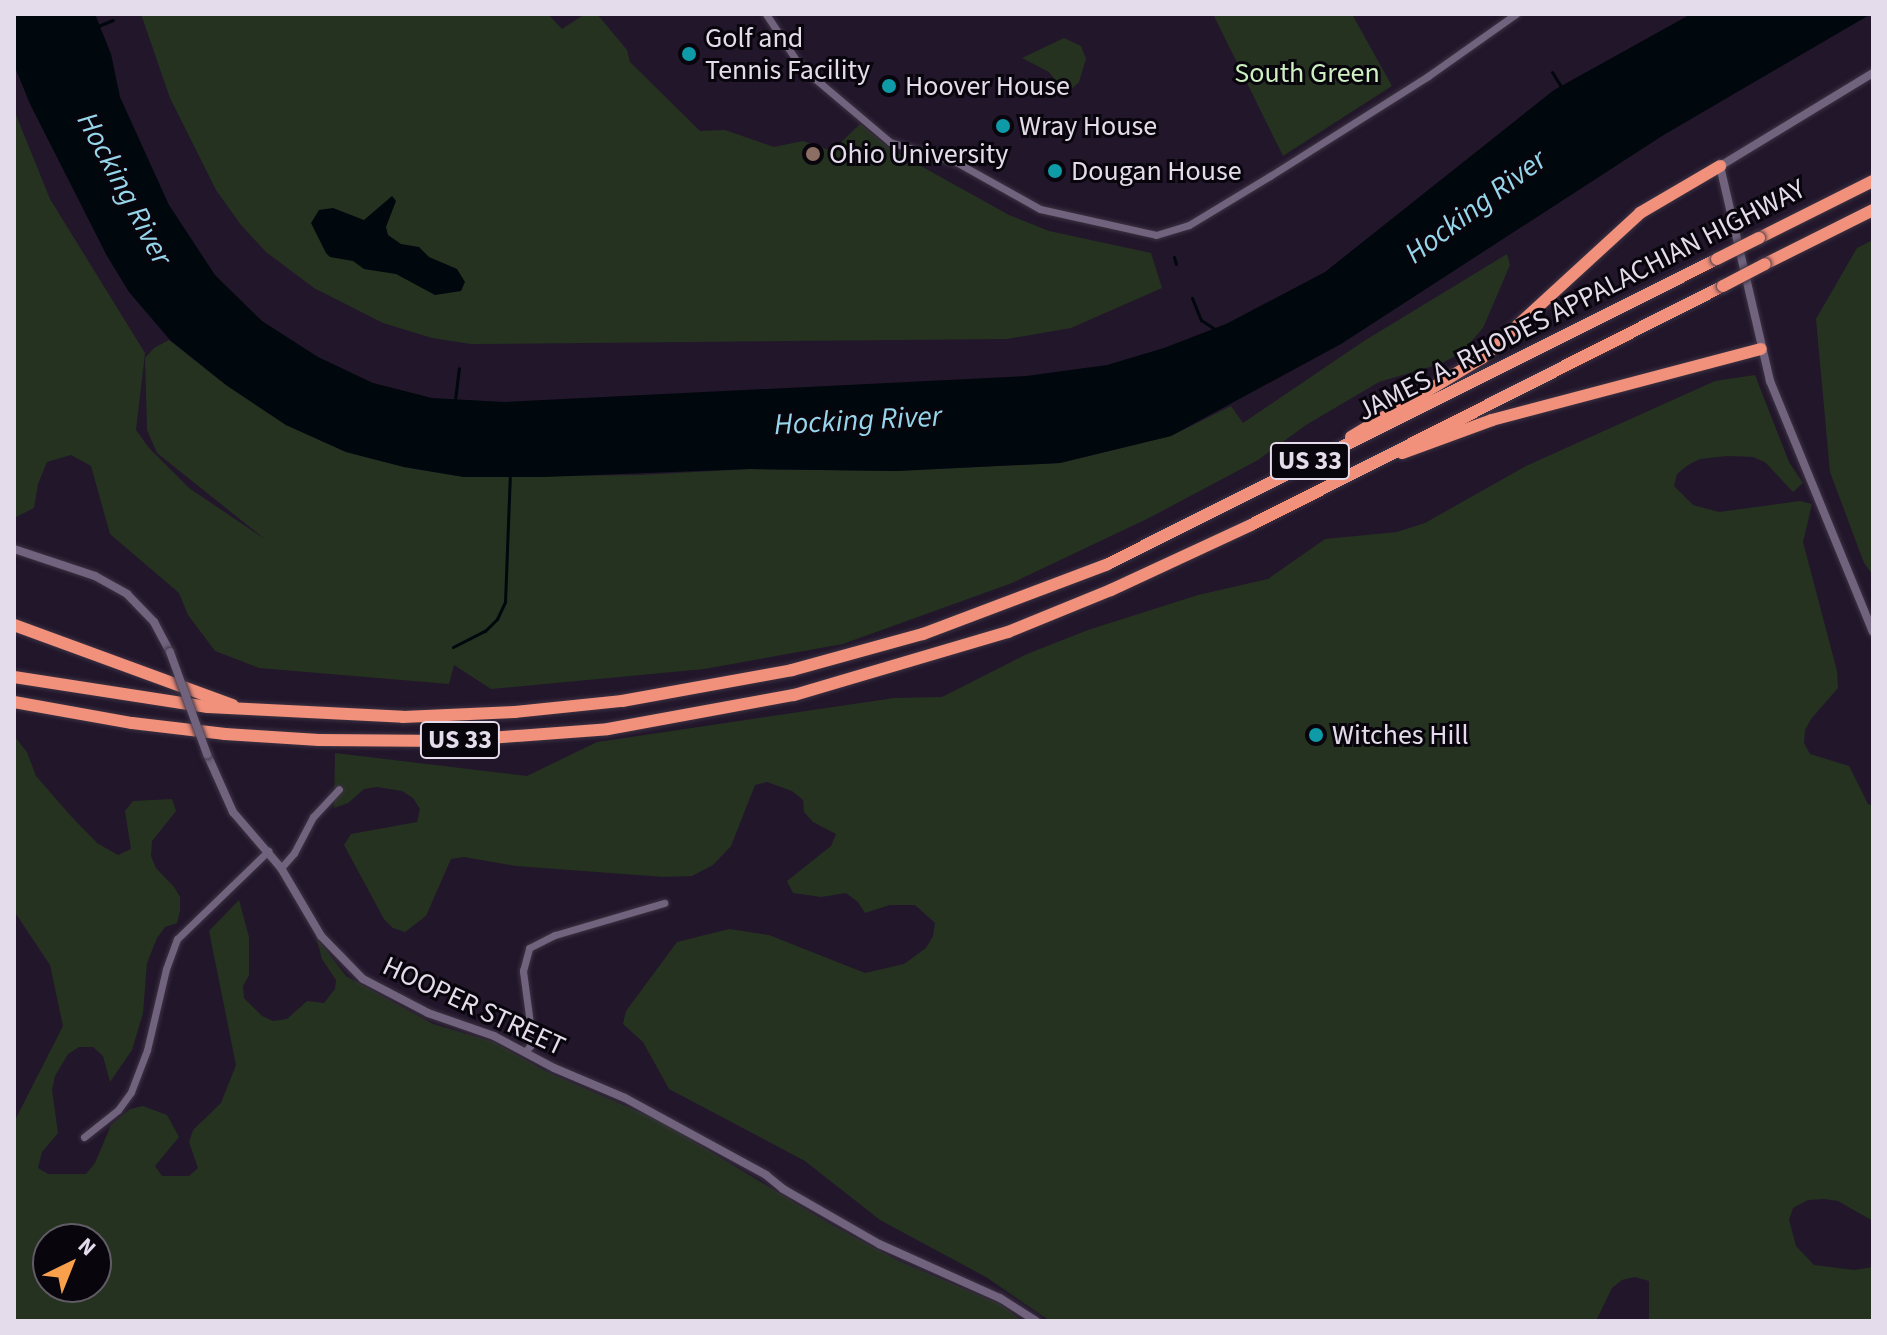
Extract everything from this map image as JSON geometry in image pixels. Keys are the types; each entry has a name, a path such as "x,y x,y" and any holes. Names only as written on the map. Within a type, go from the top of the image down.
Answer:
{"highway":[{"path":"1334,448 1370,423 1482,358 1640,213 1720,166"},
{"name":"JAMES A. RHODES APPALACHIAN HIGHWAY","path":"14,677 163,703 255,712 391,717 515,712 622,701 792,670 923,634 1082,575 1154,542 1334,448 1374,432 1873,181"},
{"name":"JAMES A. RHODES APPALACHIAN HIGHWAY","path":"14,702 178,729 319,740 516,738 658,722 794,695 1008,632 1111,590 1380,460 1873,210"},
{"path":"1380,460 1492,420 1761,349"},
{"path":"14,625 149,677 255,712"}],"street":[{"path":"766,14 800,66 890,142 956,162 1040,209 1156,235 1189,225 1270,176 1428,76 1516,14"},
{"path":"1873,73 1720,166 1761,349 1794,444 1873,632"},
{"name":"HOOPER STREET","path":"14,549 95,576 127,594 154,622 170,652 207,754 233,812 281,868 321,936 363,979 428,1013 494,1036 625,1098 766,1175 783,1189 879,1244 1000,1298 1036,1321"},
{"path":"281,868 294,853 313,817 339,789"},
{"path":"84,1137 118,1110 131,1092 147,1050 166,969 177,939 268,851"},
{"path":"525,1052 530,1046 531,1031 523,971 529,948 555,935 664,903"}],"green space":[{"path":"141,14 548,14 562,29 585,14 597,14 627,50 630,62 700,131 725,130 774,147 803,141 832,151 860,124 892,150 1009,215 1049,231 1151,253 1162,288 1071,328 1007,339 471,344 432,338 383,323 314,288 266,252 241,225 216,190 170,98"},
{"name":"South Green","path":"1213,14 1352,14 1392,86 1283,156"},
{"path":"1064,38 1081,46 1086,59 1079,82 1066,94 1049,72 1022,58"},
{"path":"14,110 50,199 145,353 136,430 149,448 189,488 266,540 157,453 147,430 145,358 154,348 169,340 226,385 286,425 346,452 404,467 464,477 640,475 750,469 896,471 1060,463 1171,436 1231,406 1243,423 1364,341 1507,254 1510,265 1483,328 1461,353 1440,364 1379,382 1306,425 1258,460 1149,518 1012,583 843,644 704,669 491,689 454,665 449,684 259,668 215,651 188,615 179,593 110,534 91,466 71,455 47,462 38,484 34,508 14,518"},
{"path":"1873,240 1873,575 1864,563 1830,472 1816,319 1857,248"},
{"path":"1755,375 1789,462 1803,483 1793,492 1765,462 1753,457 1727,456 1700,459 1688,465 1677,474 1674,486 1693,505 1719,512 1800,501 1812,504 1803,542 1837,671 1838,688 1811,719 1805,730 1804,743 1810,754 1849,766 1868,804 1873,806 1873,1221 1838,1201 1824,1199 1808,1200 1793,1208 1789,1220 1796,1246 1814,1265 1854,1270 1873,1267 1873,1321 1649,1321 1649,1281 1635,1277 1622,1280 1612,1288 1596,1321 1050,1321 986,1277 880,1220 805,1161 669,1089 643,1042 623,1024 626,1011 677,942 729,929 769,935 865,973 904,964 926,948 933,936 935,923 915,905 890,905 865,913 858,902 846,893 821,897 793,893 787,881 831,846 836,834 813,822 804,812 803,800 792,791 767,782 755,785 731,846 713,865 692,876 664,877 516,866 464,857 451,859 426,916 405,932 393,928 384,919 344,845 351,834 417,822 420,809 413,798 402,791 377,787 364,789 348,803 334,808 335,753 527,776 597,742 894,698 942,697 1027,654 1088,630 1198,595 1268,579 1325,539 1397,532 1425,523 1526,466 1715,381"},
{"path":"14,736 27,752 36,776 70,815 97,843 118,855 131,849 125,811 133,801 172,799 176,811 152,841 151,856 156,868 180,897 177,923 165,927 157,938 147,963 143,1013 132,1050 110,1082 103,1056 93,1047 79,1047 68,1054 55,1076 52,1090 58,1133 42,1152 38,1168 48,1174 86,1174 95,1163 111,1125 130,1109 143,1106 167,1115 179,1137 155,1166 162,1176 189,1176 198,1168 189,1142 193,1130 221,1103 236,1065 209,931 239,900 249,937 249,975 243,986 244,998 262,1016 273,1021 287,1019 307,1001 324,1003 335,989 336,980 322,959 316,937 346,976 433,1024 494,1042 545,1071 660,1121 830,1224 899,1261 1002,1305 1022,1321 14,1321 14,1122 63,1026 50,965 14,911"}],"water":[{"name":"Hocking River","path":"14,14 95,14 111,54 120,97 169,205 215,275 262,321 318,357 373,383 432,398 504,402 1026,376 1107,365 1164,348 1226,324 1325,272 1554,90 1691,14 1871,14 1662,136 1341,344 1171,436 1060,463 896,471 750,469 464,477 404,467 346,452 286,425 226,385 170,340 129,292 107,256 30,104 14,65"},
{"path":"392,196 396,201 386,227 388,235 401,244 419,247 429,257 457,269 465,282 461,291 435,295 396,274 364,269 353,261 330,257 326,253 311,223 319,210 333,208 364,220"}],"waterway":[{"path":"98,26 113,20"},
{"path":"1552,72 1562,88"},
{"path":"1174,257 1176,264"},
{"path":"1192,298 1201,320 1215,329"},
{"path":"455,400 459,368"},
{"path":"453,647 485,631 497,619 505,602 510,474"}],"place":[{"name":"Golf and Tennis Facility","path":"689,54"},
{"name":"Hoover House","path":"889,86"},
{"name":"Wray House","path":"1003,126"},
{"name":"Ohio University","path":"813,154"},
{"name":"Dougan House","path":"1055,171"},
{"name":"Witches Hill","path":"1316,735"}]}
